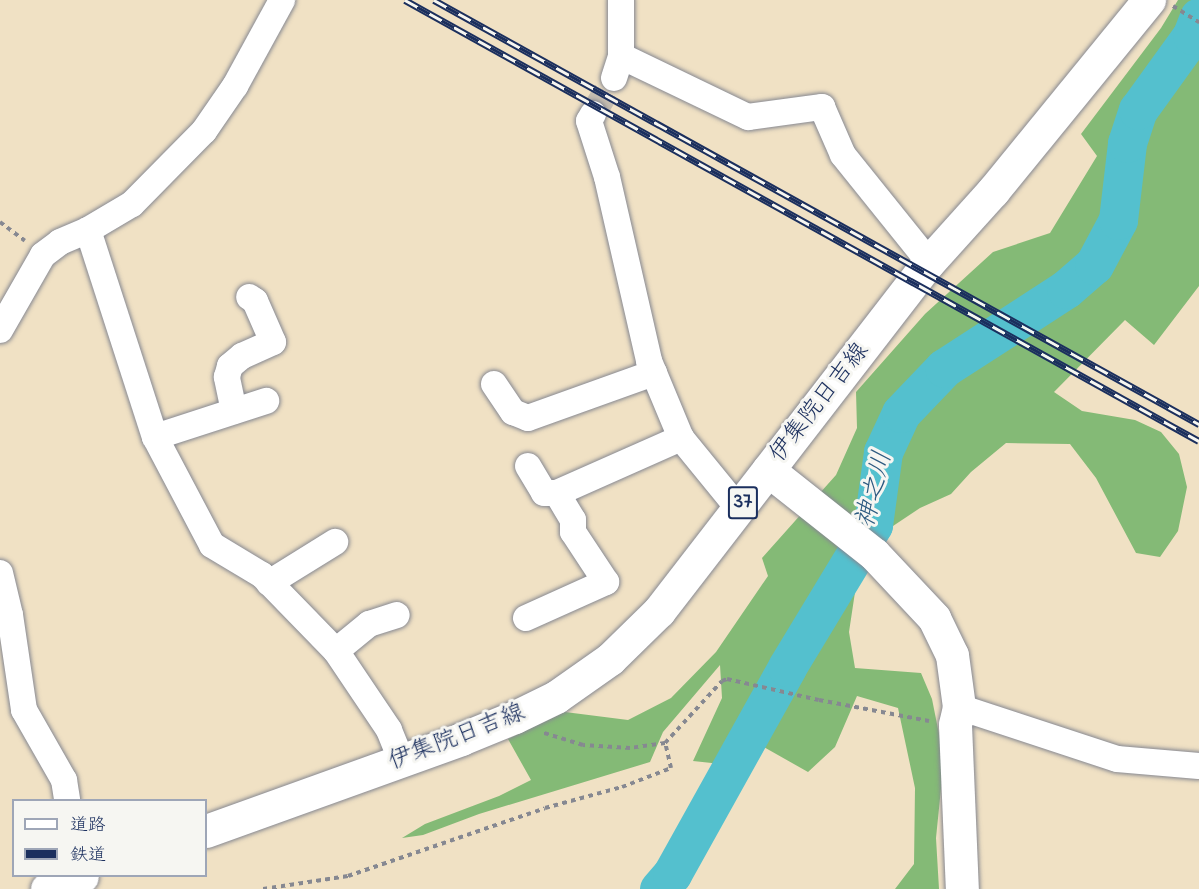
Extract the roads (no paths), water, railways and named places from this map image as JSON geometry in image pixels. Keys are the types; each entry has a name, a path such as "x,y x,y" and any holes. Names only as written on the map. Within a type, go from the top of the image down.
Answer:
{"main road":[{"name":"伊集院日吉線","path":"207,831 515,717 556,697 610,659 659,611 929,262 993,191 1149,0"},
{"path":"768,470 874,554 934,618 952,655 957,716 962,889"},
{"path":"46,889 79,877"}],"street":[{"path":"0,330 43,255 60,242 88,230 132,204 204,131 235,86 282,0"},
{"path":"621,0 618,67 748,117 822,107 843,155 929,262"},
{"path":"592,114 589,121 608,177 654,373 681,438 739,509"},
{"path":"88,230 155,437 212,545 262,575 336,651 389,730 401,760"},
{"path":"234,411 227,377 230,366 242,356 273,342 255,301 249,297"},
{"path":"494,384 513,412 528,418 654,373"},
{"path":"155,437 266,401"},
{"path":"528,466 544,493 557,493 681,438"},
{"path":"526,618 606,582 573,532 573,520 557,493"},
{"path":"269,583 335,542"},
{"path":"0,573 10,615 24,710 64,780 67,799"},
{"path":"336,651 369,624 397,615"},
{"path":"957,716 1117,759 1199,766"}],"waterway":[{"name":"神之川","path":"659,889 672,874 787,667 873,525 883,452 901,413 944,368 1066,289 1094,265 1118,220 1127,143 1138,110 1192,35 1199,17"}],"tunnel":[{"path":"593,114 614,78"}],"railway":[{"path":"405,0 1199,441"},
{"path":"434,0 1199,424"}]}
